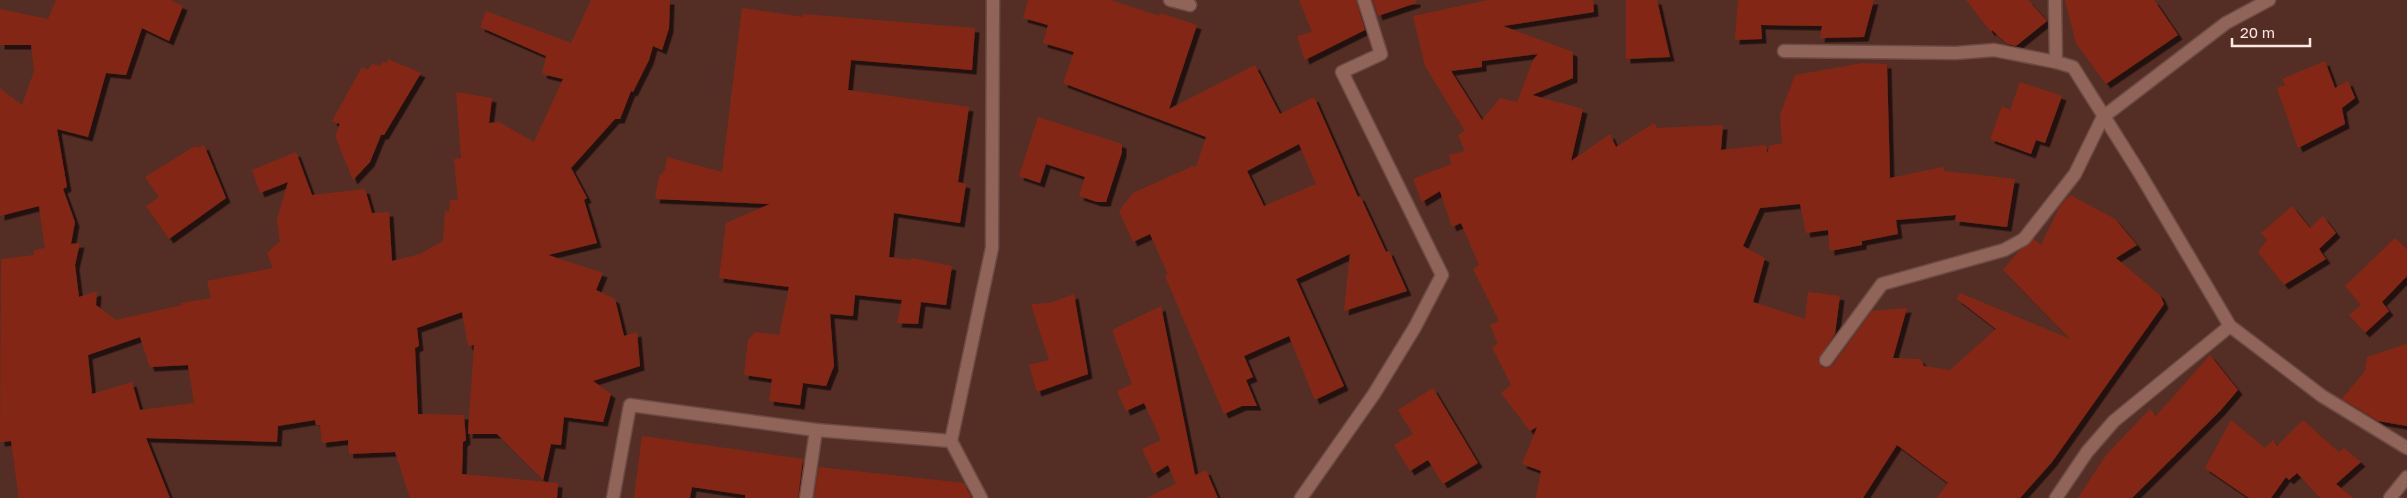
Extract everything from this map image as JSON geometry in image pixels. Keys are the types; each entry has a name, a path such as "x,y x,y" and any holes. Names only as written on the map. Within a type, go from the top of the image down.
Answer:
{"street":[{"path":"981,498 951,441 992,248 992,0"},
{"path":"1170,0 1190,5"},
{"path":"1301,498 1374,394 1415,327 1442,274 1342,72 1380,54 1364,0"},
{"path":"2055,0 2056,62"},
{"path":"1826,360 1882,284 2004,250 2024,239 2075,174 2104,117 2226,23 2269,0"},
{"path":"1784,52 1956,53 1994,50 2072,67 2230,326 2322,396 2407,448"},
{"path":"2056,498 2087,452 2114,421 2230,326"},
{"path":"613,498 630,405 816,430 951,441"},
{"path":"806,498 816,430"},
{"path":"2390,498 2407,478"}],"building":[{"path":"56,0 170,0 183,6 169,41 142,28 126,75 106,73 88,137 57,129 67,187 63,189 75,222 71,244 80,243 75,265 79,297 97,291 96,305 116,320 182,305 181,303 211,298 207,281 273,268 267,253 280,241 277,219 288,182 260,193 252,170 296,152 312,195 365,189 372,213 389,212 392,261 420,254 443,241 445,211 449,212 450,200 458,200 454,159 461,158 456,92 492,98 489,123 499,122 534,142 563,79 542,74 546,56 480,27 486,11 571,43 591,0 670,0 669,28 662,50 653,46 649,60 633,92 631,91 620,119 615,119 571,168 587,198 584,200 597,243 548,255 603,273 596,290 615,299 624,336 637,332 640,366 593,381 611,394 603,422 564,417 561,445 551,444 543,480 497,434 468,434 474,345 468,346 462,312 417,328 419,346 415,348 418,414 464,415 466,440 463,442 462,474 558,483 557,498 410,498 395,452 349,454 348,440 322,443 320,425 316,425 315,420 278,426 277,442 146,438 170,498 19,498 11,441 0,442 1,259 34,255 34,250 45,248 39,206 0,216 0,88 22,105 34,71 31,45 0,45 0,9 48,19","holes":["140,337 150,367 188,365 194,403 140,410 132,382 92,394 88,355"]},
{"path":"1028,0 1111,0 1159,16 1160,13 1197,25 1169,109 1255,65 1280,114 1314,97 1358,197 1360,196 1386,252 1389,251 1407,291 1344,311 1350,254 1296,279 1344,386 1315,400 1289,336 1244,356 1253,377 1246,380 1257,406 1242,406 1224,414 1165,276 1168,274 1150,234 1133,242 1119,211 1133,193 1193,166 1196,167 1206,137 1063,83 1074,52 1043,43 1048,25 1023,18","holes":["1299,144 1316,184 1264,206 1247,171"]},
{"path":"1299,0 1356,0 1365,30 1305,60 1297,36 1312,32"},
{"path":"1373,0 1416,0 1416,3 1378,16"},
{"path":"1488,0 1593,0 1594,12 1503,26 1573,52 1573,78 1532,95 1583,109 1571,161 1610,134 1616,147 1654,123 1657,128 1723,125 1721,150 1766,145 1767,153 1770,145 1782,144 1780,115 1795,75 1863,63 1887,64 1890,178 1943,167 1944,171 2015,179 2007,227 1955,221 1956,215 1896,220 1898,234 1862,241 1862,245 1830,251 1828,230 1806,233 1800,204 1760,208 1743,246 1765,258 1753,302 1805,319 1808,292 1840,296 1835,334 1818,359 1822,367 1829,368 1833,365 1872,311 1907,308 1893,358 1920,359 1924,366 1950,370 1996,329 1957,299 1960,293 2070,339 2003,270 2018,252 2034,239 2041,245 2060,206 2070,195 2115,219 2137,245 2116,258 2160,295 2164,304 2052,462 2020,498 1937,498 1948,483 1897,445 1863,498 1536,498 1541,471 1522,464 1537,427 1530,431 1501,393 1511,385 1492,347 1498,344 1490,325 1499,321 1473,269 1479,265 1461,223 1452,227 1440,191 1422,202 1413,179 1451,164 1449,155 1465,151 1458,135 1465,131 1425,66 1413,16","holes":["1538,54 1533,60 1517,102 1500,98 1482,120 1451,71 1482,67 1482,61"]},
{"path":"1626,0 1657,0 1670,57 1626,59"},
{"path":"1738,0 1874,0 1864,37 1820,38 1822,26 1761,25 1762,39 1735,40"},
{"path":"1966,0 2028,0 2047,21 2016,46 2007,44 1992,30 1991,32"},
{"path":"2065,0 2154,0 2178,35 2106,84 2076,43"},
{"path":"742,8 803,17 803,14 975,28 972,70 851,60 848,90 969,107 958,182 966,184 960,223 894,213 889,257 911,260 911,258 952,266 946,305 921,302 918,324 897,323 902,300 855,295 853,316 830,314 834,366 826,386 803,383 800,405 769,401 772,379 744,375 748,340 755,332 779,335 789,287 719,278 726,223 770,204 655,199 659,176 665,170 667,157 722,172"},
{"path":"388,59 421,73 384,135 381,135 370,162 353,180 335,136 340,124 332,121 362,67 368,70 372,64 381,66 382,62 387,63"},
{"path":"2325,61 2335,88 2348,81 2355,98 2342,108 2345,124 2298,148 2277,88 2285,85 2282,79"},
{"path":"2020,82 2062,96 2045,143 2036,140 2031,154 1990,139 2002,106 2010,110"},
{"path":"1038,117 1122,144 1122,152 1106,202 1097,202 1079,196 1085,177 1046,164 1040,183 1019,176"},
{"path":"204,145 226,198 169,239 146,206 159,197 145,177 195,146 198,148"},
{"path":"2292,206 2310,228 2323,216 2336,233 2319,249 2326,259 2284,285 2258,252 2267,240 2261,233"},
{"path":"2395,238 2407,249 2407,276 2382,302 2389,311 2365,333 2349,315 2361,305 2345,286"},
{"path":"1074,294 1088,374 1037,392 1029,365 1049,360 1031,304 1050,303"},
{"path":"1161,306 1195,475 1206,470 1218,498 1146,498 1176,484 1168,465 1154,474 1142,449 1161,440 1144,403 1126,411 1117,391 1132,384 1112,330"},
{"path":"2407,344 2407,426 2378,421 2342,399 2365,371 2367,357"},
{"path":"2210,355 2238,390 2220,411 2132,498 2078,498 2106,455 2150,409 2156,416"},
{"path":"1433,388 1478,463 1443,484 1428,460 1410,471 1394,445 1413,434 1398,410"},
{"path":"2231,420 2265,448 2273,440 2277,446 2303,420 2339,452 2344,448 2361,462 2336,484 2353,498 2320,498 2297,473 2289,480 2286,477 2271,498 2249,498 2205,468"},
{"path":"642,436 803,459 798,498 745,498 745,495 692,487 690,498 634,498"},
{"path":"819,467 964,483 972,498 814,498"}]}
